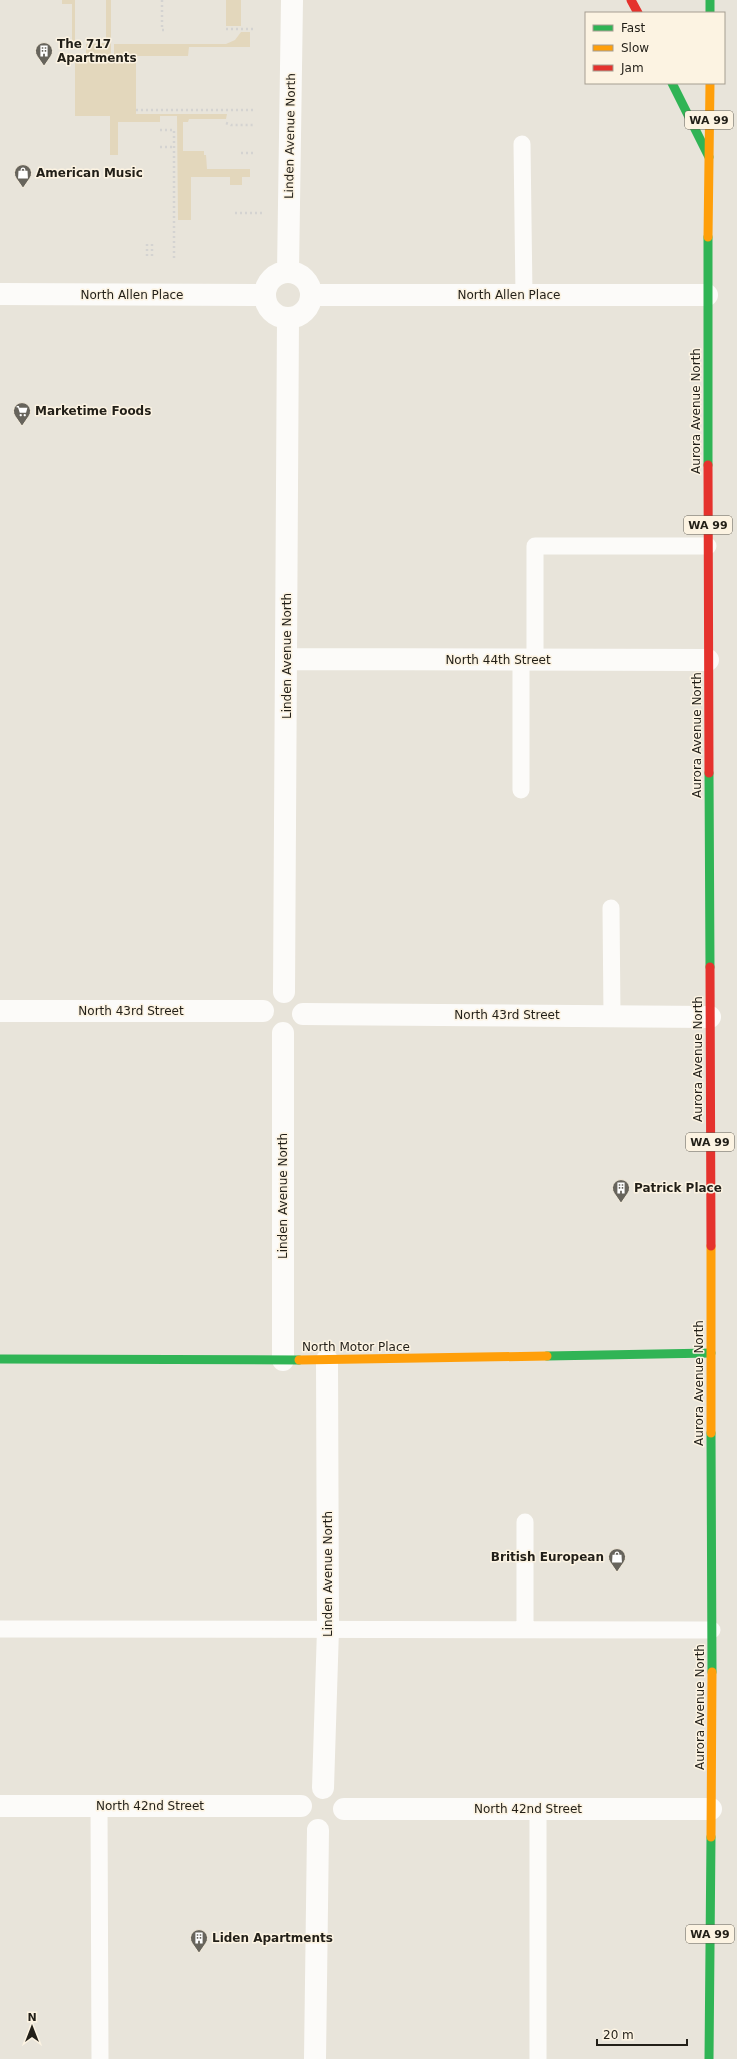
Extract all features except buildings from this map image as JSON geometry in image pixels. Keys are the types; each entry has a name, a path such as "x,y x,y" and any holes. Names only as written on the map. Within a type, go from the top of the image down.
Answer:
{"main road":[{"path":"631,0 637,12"},
{"path":"710,0 710,12"},
{"path":"673,84 709,156"},
{"name":"Aurora Avenue North","path":"709,2059 712,1630 707,295 710,84"},
{"name":"North Motor Place","path":"0,1360 327,1360 711,1353"}],"street":[{"name":"Linden Avenue North","path":"288,272 292,0"},
{"path":"282,272 288,272 294,272 304,278 310,289 311,295 310,301 304,312 294,318 288,319 282,318 271,312 267,307 264,295 271,278 282,272"},
{"name":"North Allen Place","path":"0,294 264,295"},
{"name":"North Allen Place","path":"311,295 707,295"},
{"name":"Linden Avenue North","path":"284,992 288,319"},
{"name":"North 44th Street","path":"287,659 708,660"},
{"path":"284,992 295,996 300,1001 303,1014 298,1026 292,1030 283,1032 274,1030 268,1026 264,1021 263,1011 265,1002 269,997 275,993 284,992"},
{"name":"North 43rd Street","path":"0,1011 263,1011"},
{"name":"North 43rd Street","path":"303,1014 710,1017"},
{"name":"Linden Avenue North","path":"283,1032 283,1360"},
{"name":"Linden Avenue North","path":"323,1788 328,1629 327,1360"},
{"path":"323,1788 334,1791 339,1796 344,1809 339,1823 327,1830 318,1830 308,1825 303,1819 301,1806 307,1794 313,1790 323,1788"},
{"name":"North 42nd Street","path":"0,1806 301,1806"},
{"name":"North 42nd Street","path":"344,1809 711,1809"},
{"path":"315,2059 318,1830"}],"lane":[{"path":"522,144 524,295"},
{"path":"521,790 535,546 708,546"},
{"path":"611,908 612,1016"},
{"path":"525,1630 526,1522"},
{"path":"0,1629 712,1630"},
{"path":"99,1806 100,2059"},
{"path":"538,1808 538,2059"}],"path":[{"path":"162,0 162,30 164,30"},
{"path":"226,28 254,28"},
{"path":"136,110 254,110"},
{"path":"226,123 231,125 254,125"},
{"path":"226,127 231,125"},
{"path":"160,130 174,130 174,259"},
{"path":"160,147 174,147"},
{"path":"241,153 254,153"},
{"path":"234,213 250,213"},
{"path":"147,244 147,259"},
{"path":"152,244 152,259"}],"shaded area":[{"path":"62,0 75,0 75,45 72,45 72,4 62,4"},
{"path":"106,0 111,0 111,58 114,57 114,44 226,44 235,40 241,32 250,32 250,47 189,47 188,56 136,56 136,114 227,114 226,119 189,119 188,122 183,122 183,151 204,151 204,155 206,155 207,169 250,169 250,177 242,177 242,185 230,185 230,177 191,177 191,220 178,220 177,116 160,116 160,122 118,122 118,155 110,155 110,116 75,116 75,58 86,58 86,44 106,43"},
{"path":"226,0 241,0 241,26 226,26"}],"traffic: fast":[{"path":"710,0 710,12"},
{"path":"672,84 709,157"},
{"path":"708,237 708,465"},
{"path":"709,773 710,967"},
{"path":"547,1356 711,1353"},
{"path":"0,1359 299,1360"},
{"path":"711,1433 712,1672"},
{"path":"709,2059 711,1837"}],"traffic: slow":[{"path":"708,237 710,84"},
{"path":"711,1246 711,1433"},
{"path":"299,1360 547,1356"},
{"path":"711,1837 712,1672"}],"traffic: jam":[{"path":"631,0 637,12"},
{"path":"708,465 709,773"},
{"path":"710,967 711,1246"}],"place":[{"name":"The 717 Apartments","path":"44,66"},
{"name":"American Music","path":"23,188"},
{"name":"Marketime Foods","path":"22,426"},
{"name":"Patrick Place","path":"621,1203"},
{"name":"British European","path":"617,1572"},
{"name":"Liden Apartments","path":"199,1953"}]}
